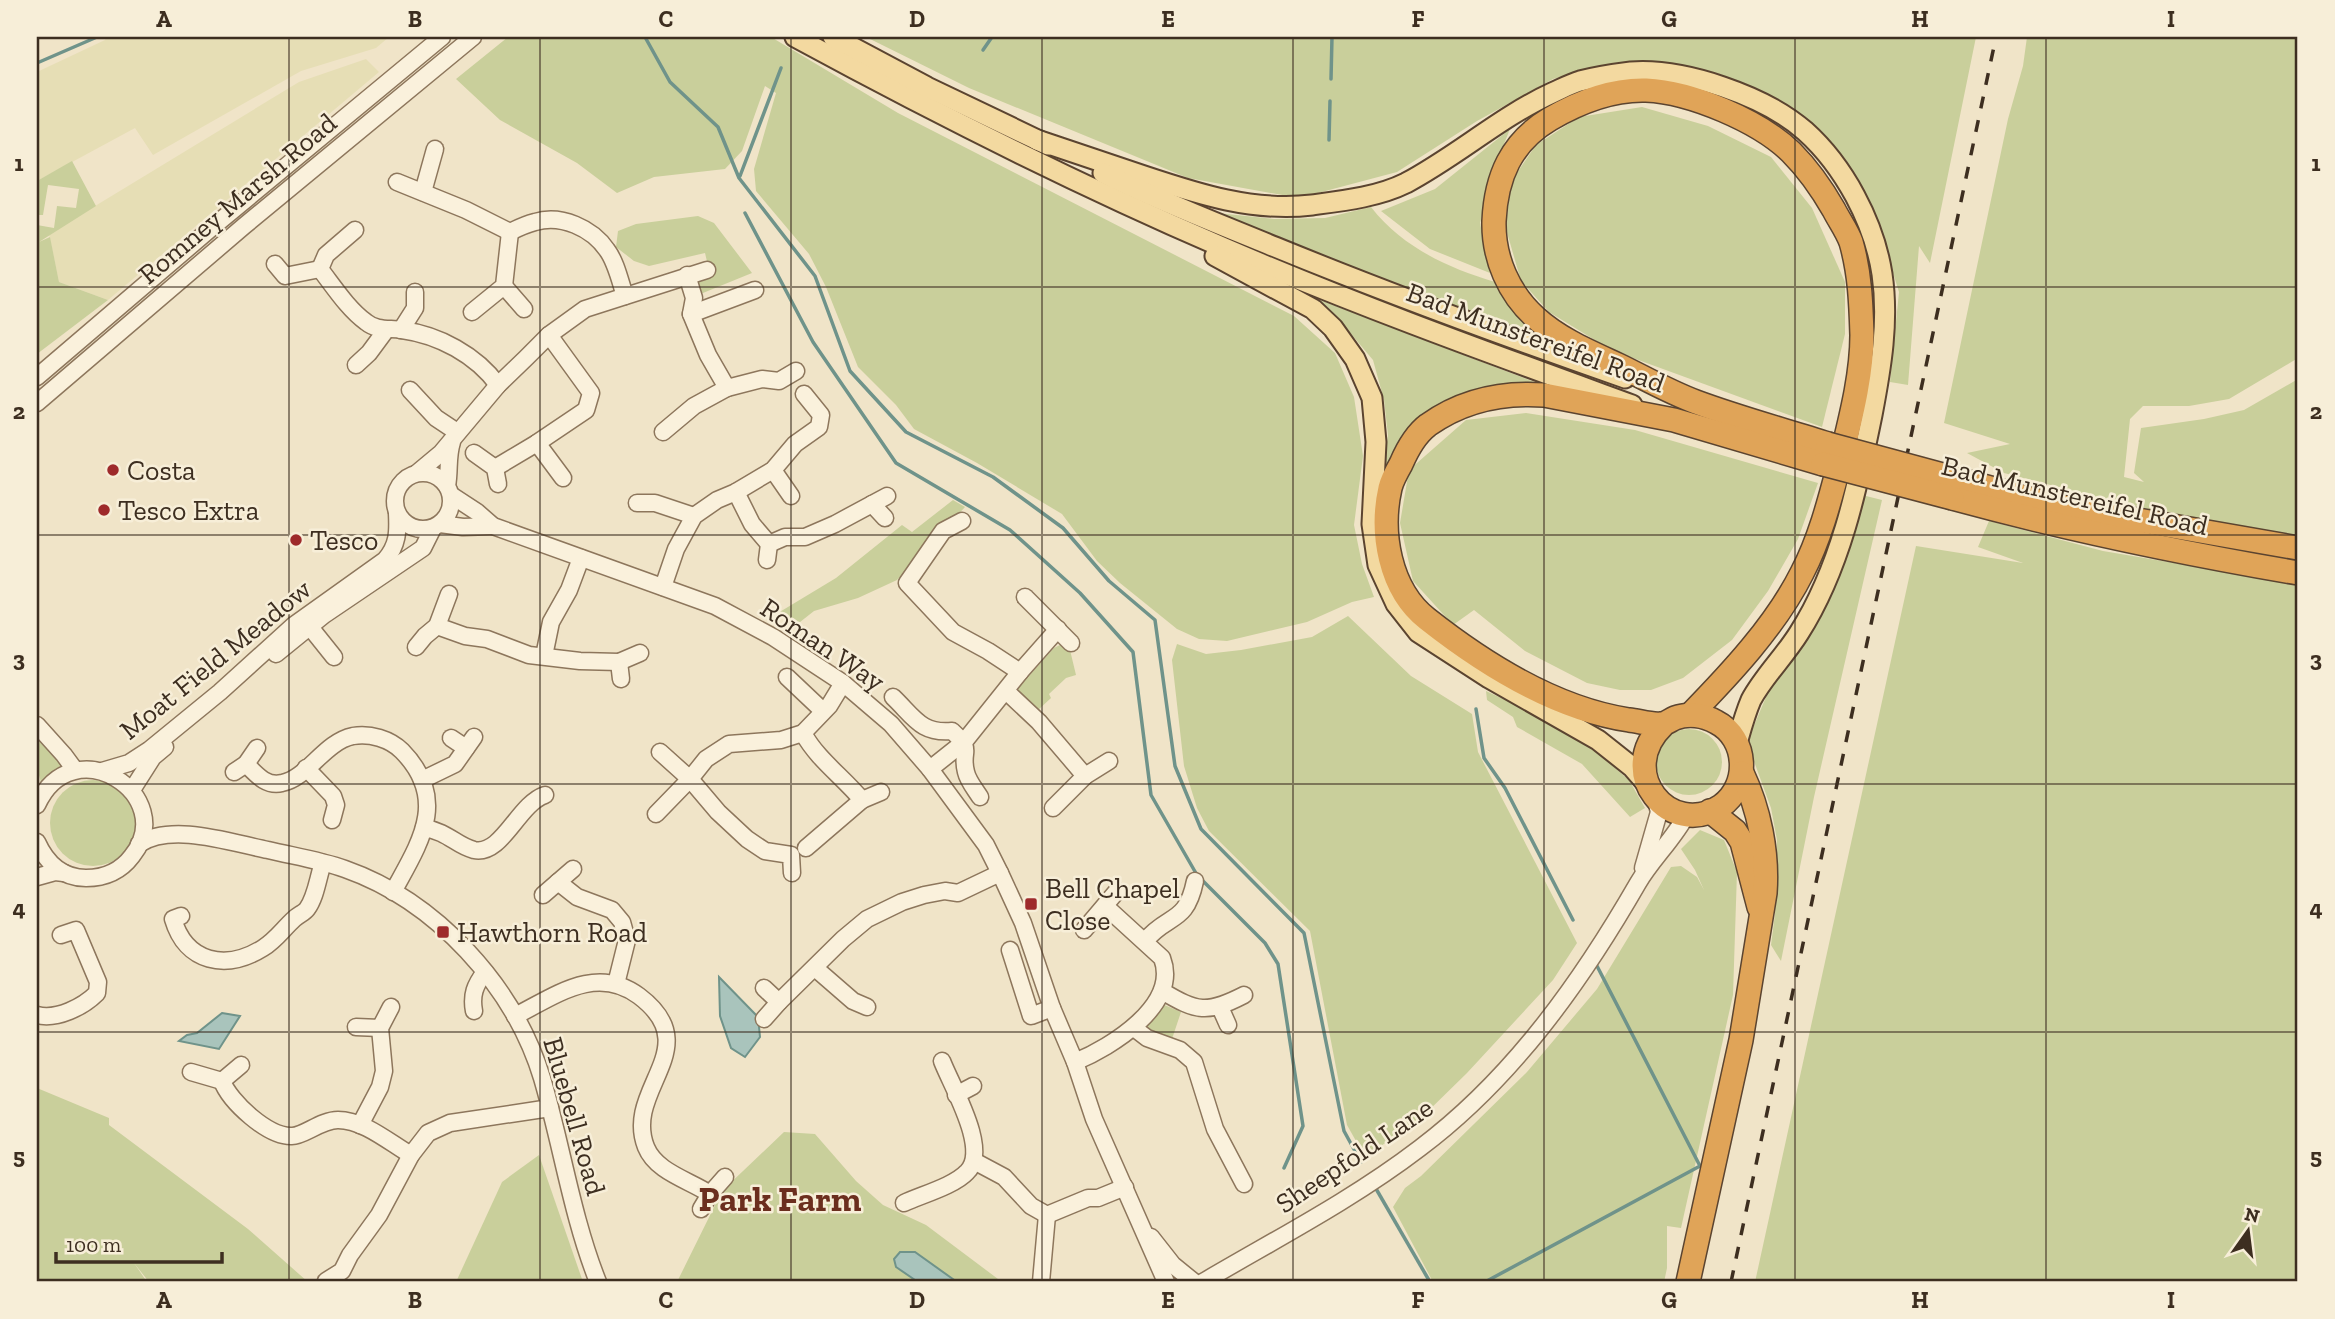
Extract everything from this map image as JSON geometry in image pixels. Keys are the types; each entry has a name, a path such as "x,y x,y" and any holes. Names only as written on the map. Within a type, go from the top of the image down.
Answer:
{"highway":[{"path":"1690,715 1735,669 1773,619 1802,574 1824,518 1849,424 1862,353 1861,291 1850,240 1821,187 1790,150 1732,114 1698,101 1648,90 1612,92 1568,108 1543,123 1518,144 1500,178 1496,196 1494,230 1498,258 1517,297 1537,319 1578,346 1694,402"},
{"path":"1663,725 1620,719 1578,708 1495,666 1424,617 1405,592 1389,558 1385,523 1390,486 1407,450 1427,426 1479,400 1507,394 1544,395 1674,420"},
{"name":"Bad Munstereifel Road","path":"1694,402 1825,454"},
{"name":"Bad Munstereifel Road","path":"1674,420 1825,454 1953,488 2298,548"},
{"name":"Bad Munstereifel Road","path":"1953,488 2054,525 2189,554 2298,573"},
{"path":"1698,813 1721,805 1731,796 1742,773 1742,757 1729,731 1718,722 1690,715 1676,718 1654,734 1647,745 1643,770 1651,790 1664,805 1698,813 1735,831 1742,842 1760,913"},
{"path":"1688,1282 1741,1040 1767,869 1750,790 1742,773"}],"main road":[{"name":"Bad Munstereifel Road","path":"795,37 920,105 1087,187 1224,248 1345,297 1674,420"},
{"name":"Bad Munstereifel Road","path":"834,37 927,87 1149,195 1352,279 1477,327 1694,402"},
{"path":"1037,140 1223,201 1306,206 1354,199 1404,184 1521,107 1577,82 1633,72 1679,75 1717,86 1761,102 1804,131 1850,187 1871,231 1882,271 1885,313 1883,351 1872,415 1841,541 1829,573 1798,634 1751,702 1737,743"},
{"path":"1087,187 1313,309 1333,328 1356,359 1372,398 1376,442 1372,524 1378,565 1396,604 1418,632 1489,678 1598,740 1632,766 1651,790"}],"street":[{"name":"Romney Marsh Road","path":"37,377 442,37"},
{"name":"Romney Marsh Road","path":"37,403 233,235 473,37"},
{"path":"423,192 435,149"},
{"path":"397,182 466,210 510,232 538,221 559,221 582,226 608,251 625,296"},
{"path":"320,269 326,255 355,230"},
{"path":"472,312 504,286 510,232"},
{"path":"275,264 285,276 320,269"},
{"path":"320,269 367,323 444,342 465,353 498,385"},
{"path":"456,432 447,463 452,507 436,526 423,530 412,527 397,513 395,503 398,487 404,479 417,473 441,453 456,432 498,385 549,335 585,309 707,270"},
{"path":"687,275 694,298 691,314 708,355 727,388"},
{"path":"504,286 524,309"},
{"path":"691,314 755,290"},
{"path":"356,365 415,308 415,292"},
{"path":"474,453 496,476 537,443 586,410 591,393 549,335"},
{"path":"663,432 694,406 727,388 762,379 779,381 796,372"},
{"path":"410,390 436,418 456,432"},
{"path":"663,587 676,549 694,516 717,500 773,470 795,444 819,427 821,415 804,394"},
{"path":"537,443 562,478"},
{"path":"773,470 791,496"},
{"path":"417,473 432,474 449,491"},
{"name":"Roman Way","path":"449,491 493,526 726,612 792,648 843,683 891,724 930,769 986,845 1000,873 1023,923 1094,1119 1166,1282"},
{"path":"736,492 768,552 785,537 805,537 879,500 885,518"},
{"path":"637,503 656,494 694,516"},
{"name":"Moat Field Meadow","path":"102,771 129,763 149,750 220,692 294,625 385,560 393,550 398,536 397,513"},
{"path":"962,521 943,531 907,583 921,611 1020,673"},
{"name":"Roman Way","path":"436,526 493,526"},
{"name":"Moat Field Meadow","path":"132,790 153,757 324,615 423,548 436,526"},
{"path":"544,656 551,622 569,590 581,558"},
{"path":"416,647 437,626 449,594"},
{"path":"1026,597 1071,643"},
{"path":"437,626 465,636 487,639 529,655 619,662 640,653"},
{"path":"310,627 334,657"},
{"path":"930,769 964,742 1058,629"},
{"path":"619,662 621,679"},
{"path":"787,677 823,712"},
{"path":"656,814 706,759 729,744 780,740 803,733 829,706 843,683"},
{"path":"1006,691 1039,722 1085,776"},
{"path":"893,697 927,729 934,732 952,731 964,742 967,749 966,773 980,797"},
{"path":"37,725 75,771"},
{"path":"803,733 820,759 843,777 862,800"},
{"path":"257,748 240,768 261,780 273,783 288,781 337,743 352,736 386,740 410,759 422,780 426,799 425,828 418,848 393,892"},
{"path":"422,780 455,764 470,743 451,738"},
{"path":"660,752 690,779 718,812 747,839 765,851 792,855 792,873"},
{"path":"1053,808 1085,776 1109,761"},
{"path":"306,768 339,790 332,820"},
{"path":"37,805 42,794 54,781 75,771 102,771 118,778 132,790 143,818 139,844 125,865 113,873 102,877 83,878 55,872 37,877"},
{"name":"Sheepfold Lane","path":"1203,1282 1332,1208 1420,1149 1494,1082 1553,1013 1621,915 1639,881 1658,812 1651,790"},
{"path":"806,848 862,800 881,792"},
{"path":"425,828 444,833 475,850 484,850 497,843 528,803 544,795"},
{"name":"Bluebell Road","path":"140,806 158,823 175,833"},
{"name":"Sheepfold Lane","path":"1639,881 1698,813"},
{"name":"Bluebell Road","path":"139,844 155,836 175,833 346,869 393,892 450,933 485,972 515,1016 541,1077 584,1246 598,1282"},
{"path":"37,845 48,861 67,874"},
{"path":"181,916 173,919 177,933 188,947 203,957 224,961 247,956 280,936 294,919 306,910 323,863"},
{"path":"543,895 573,869"},
{"path":"764,1018 850,932 884,910 924,895 945,891 958,893 1000,873"},
{"path":"1145,941 1153,930 1178,916 1191,901 1195,881"},
{"path":"558,882 577,897 611,911 622,922 627,940 616,984"},
{"path":"1084,930 1117,891"},
{"path":"1075,1062 1096,1053 1134,1028 1162,992 1165,967 1162,958 1105,906"},
{"path":"45,1034 41,1016 70,1010 89,1001 97,993 98,982 75,930 61,936"},
{"path":"1010,950 1031,1016 1052,1008"},
{"path":"815,968 853,1001 867,1007"},
{"path":"474,1011 474,988 485,972"},
{"path":"515,1016 573,986 587,983 616,984 648,1003 666,1028 667,1052 641,1117 647,1149 662,1168 710,1194"},
{"path":"764,988 779,1002"},
{"path":"1162,992 1189,1006 1206,1010 1220,1007 1244,995"},
{"path":"360,1125 380,1087 384,1071 380,1028 391,1007"},
{"path":"1220,1007 1228,1025"},
{"path":"356,1027 380,1028"},
{"path":"1134,1028 1147,1038 1180,1050 1194,1062 1213,1123 1212,1141 1244,1184"},
{"path":"904,1203 959,1179 969,1171 974,1161 974,1139 942,1061"},
{"path":"222,1081 241,1065"},
{"path":"191,1072 222,1081"},
{"path":"222,1081 226,1092 237,1106 265,1126 285,1135 297,1135 325,1122 337,1120 360,1125 411,1155"},
{"path":"956,1095 973,1086"},
{"path":"327,1281 347,1276 350,1255 379,1215 411,1155 428,1133 450,1122 550,1108"},
{"path":"974,1161 1003,1177 1031,1206 1047,1215"},
{"path":"924,1175 929,1192"},
{"path":"701,1209 725,1177"},
{"path":"1047,1215 1088,1198 1098,1198 1125,1187"},
{"path":"1041,1282 1047,1215"},
{"name":"Roman Way","path":"1143,1227 1174,1265 1194,1282"}],"shaded area":[{"path":"106,37 389,37 376,48 301,71 153,155 135,128 37,181 37,72 105,40"},
{"path":"366,59 379,72 108,300 59,282 49,234 299,82"}],"green space":[{"path":"508,37 771,37 898,113 1294,316 1335,353 1354,397 1363,456 1354,525 1362,564 1374,597 1352,602 1307,622 1227,641 1199,639 1177,629 1097,561 1062,514 914,429 896,405 858,367 826,287 809,254 756,191 754,169 776,93 765,86 742,151 725,169 654,177 617,193 577,163 500,120 456,79"},
{"path":"866,37 1976,37 1930,263 1919,246 1908,385 1890,382 1899,292 1876,219 1846,160 1761,92 1679,65 1605,65 1553,79 1477,121 1397,172 1299,198 1188,178 969,88"},
{"path":"2027,37 2298,37 2298,358 2229,399 2189,406 2143,406 2130,419 2124,477 2144,482 2134,473 2141,428 2244,410 2298,379 2298,538 2128,505 2004,473 1967,453 2010,444 1944,423 2008,119 2023,66"},
{"path":"1642,107 1708,126 1771,157 1812,208 1845,282 1845,334 1822,427 1611,350 1549,312 1521,281 1506,229 1510,183 1536,145 1579,117"},
{"path":"1510,129 1494,169 1480,223 1490,273 1430,249 1381,211 1435,189"},
{"path":"72,161 96,206 39,242 50,237 59,282 108,300 37,354 37,225 37,181","holes":["48,185 79,189 76,208 57,206 54,228 37,225 39,215 43,215"]},
{"path":"1371,207 1411,245 1443,263 1495,282 1519,318 1551,344 1416,298 1208,212 1274,219 1325,218"},
{"path":"698,216 714,223 752,273 698,295 694,283 709,270 705,253 649,266 634,261 616,247 618,231 636,224"},
{"path":"1312,297 1537,383 1491,388 1441,403 1404,438 1383,472 1388,435 1384,400 1373,360 1346,328"},
{"path":"1526,413 1635,430 1818,483 1798,539 1768,591 1732,640 1683,678 1651,690 1620,690 1587,683 1525,651 1474,610 1453,625 1413,581 1400,523 1409,470 1466,420"},
{"path":"1862,495 1882,500 1814,797 1781,961 1771,945 1775,914 1777,840 1771,808 1747,742 1769,690 1828,593 1853,539"},
{"path":"953,500 965,507 897,580 858,598 814,611 795,626 778,613 836,578 902,525 912,532"},
{"path":"1989,521 2103,551 2298,584 2298,1282 1755,1282 1916,546 2023,563 1978,547"},
{"path":"1348,616 1411,676 1472,714 1478,752 1577,943 1553,980 1467,1073 1420,1119 1365,1157 1347,1125 1310,931 1209,831 1197,808 1184,766 1172,660 1177,644 1206,654 1241,650 1312,637"},
{"path":"1062,644 1070,650 1076,675 1066,678 1049,694 1051,698 1037,711 1024,701 1018,691 1019,687 1054,648"},
{"path":"1486,691 1572,731 1629,780 1645,808 1630,817 1582,764 1517,727 1513,717 1487,700"},
{"path":"1682,729 1696,729 1708,734 1717,743 1722,762 1720,775 1713,786 1696,795 1682,795 1670,790 1661,781 1656,769 1656,755 1661,743 1670,734"},
{"path":"37,733 66,766 42,786 37,768"},
{"path":"93,780 110,783 124,792 133,806 136,823 133,840 124,854 110,863 93,866 76,863 62,854 53,840 50,823 53,806 62,792 76,783"},
{"path":"1700,830 1724,840 1737,872 1733,995 1681,1228 1667,1226 1667,1268 1664,1282 1433,1282 1393,1207 1405,1188 1421,1176 1527,1072 1597,989 1671,867 1681,866 1697,877 1704,890 1695,870 1681,849"},
{"path":"1162,1004 1181,1012 1172,1039 1157,1035 1146,1026"},
{"path":"37,1088 109,1118 109,1125 248,1229 308,1282 149,1282 134,1263 147,1282 37,1282"},
{"path":"784,1132 815,1134 856,1181 883,1205 926,1225 1002,1282 677,1282 722,1191"},
{"path":"539,1155 583,1282 456,1282 502,1182"}],"water":[{"path":"719,977 758,1017 760,1037 745,1057 731,1048 720,1016"},
{"path":"222,1013 240,1016 219,1049 179,1041 187,1035 197,1033"},
{"path":"900,1252 915,1252 957,1282 918,1282 896,1267 894,1259"}],"waterway":[{"path":"37,63 97,37"},
{"path":"645,37 670,82 718,127 739,178 815,276 850,371 906,432 993,477 1063,528 1109,581 1155,620 1175,766 1201,829 1304,933 1344,1131 1361,1162"},
{"path":"983,50 992,37"},
{"path":"1331,79 1332,37"},
{"path":"740,176 781,68"},
{"path":"1329,140 1330,101"},
{"path":"745,213 813,342 896,463 1010,530 1080,593 1133,652 1151,795 1197,875 1265,943 1278,964 1303,1126 1284,1168"},
{"path":"1476,709 1484,758 1505,788 1573,920"},
{"path":"1485,1282 1700,1166 1597,966"},
{"path":"1375,1187 1430,1282"}],"railway":[{"path":"1731,1282 1996,37"}],"place":[{"name":"Costa","path":"113,470"},
{"name":"Tesco Extra","path":"104,510"},
{"name":"Tesco","path":"296,540"},
{"name":"Bell Chapel Close","path":"1031,904"},
{"name":"Hawthorn Road","path":"443,932"}],"district":[{"name":"Park Farm","path":"780,1199"}]}
